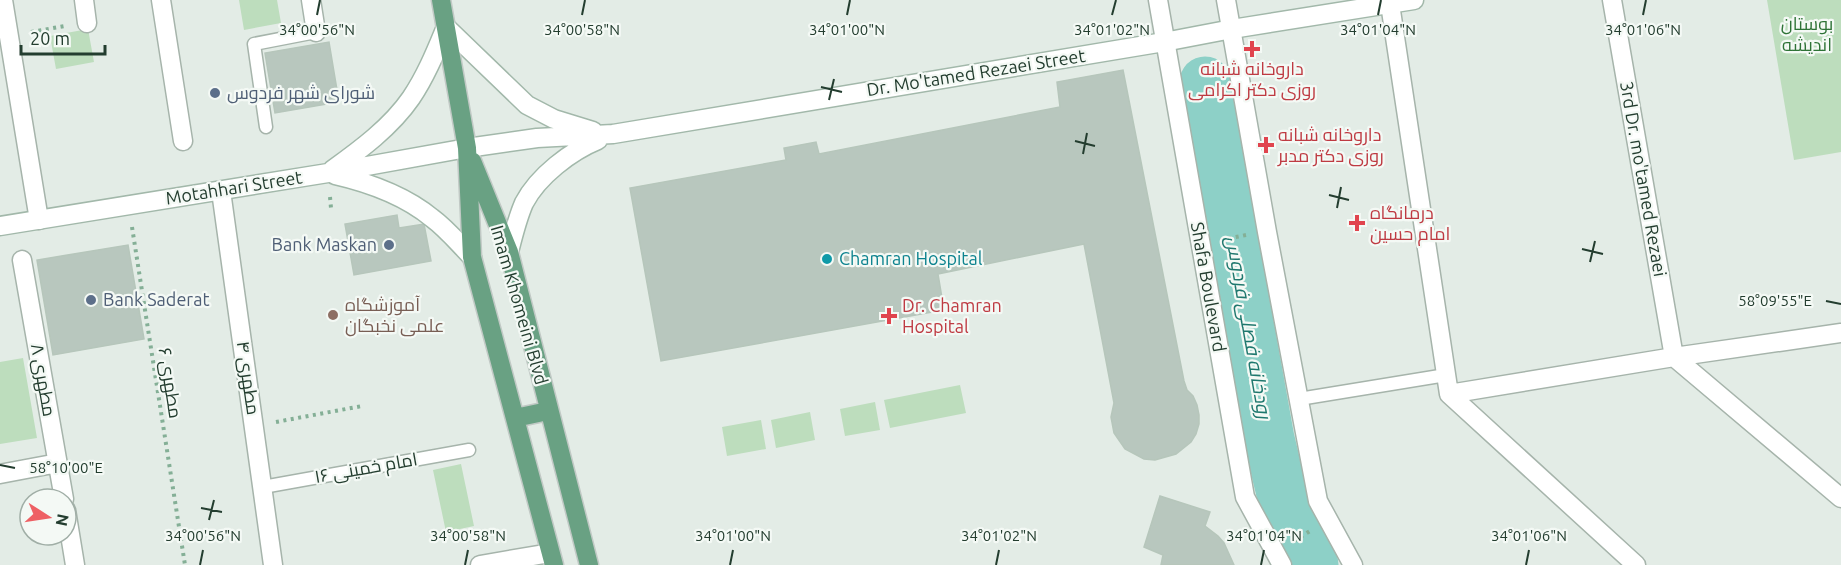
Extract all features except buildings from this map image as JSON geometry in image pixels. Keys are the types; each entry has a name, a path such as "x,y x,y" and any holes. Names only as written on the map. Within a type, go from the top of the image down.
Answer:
{"main road":[{"path":"441,0 467,148"},
{"name":"Imam Khomeini Blvd","path":"467,148 509,252 589,565"},
{"name":"Imam Khomeini Blvd","path":"467,148 472,257 552,559"},
{"path":"515,418 548,411"}],"street":[{"path":"3,0 39,220"},
{"path":"84,0 87,22"},
{"path":"161,0 183,141"},
{"path":"311,0 316,32"},
{"name":"Shafa Boulevard","path":"1158,0 1245,497 1279,559"},
{"path":"1226,0 1318,501 1353,565"},
{"name":"Dr. Mo'tamed Rezaei Street","path":"467,148 537,138 614,134 1414,0"},
{"name":"3rd Dr. mo'tamed Rezaei","path":"1612,0 1674,357"},
{"path":"1390,4 1449,394 1636,565"},
{"path":"328,173 369,143 410,99 429,66 446,27 527,105 554,119 583,129 614,134"},
{"path":"509,252 515,226 525,201 549,172 579,148 614,134"},
{"name":"Motahhari Street","path":"0,226 467,148"},
{"path":"328,173 365,182 401,197 433,218 472,257"},
{"name":"مطهری ۴","path":"220,191 273,565"},
{"name":"مطهری ۸","path":"22,260 62,487"},
{"path":"1449,394 1674,357 1841,333"},
{"path":"1674,357 1841,498"},
{"path":"0,474 58,463"},
{"path":"72,547 75,565"},
{"path":"480,565 552,559"}],"lane":[{"path":"266,128 254,44 316,32"},
{"path":"1299,399 1446,375"},
{"name":"امام خمینی ۱۶","path":"263,487 469,450"}],"path":[{"path":"9,36 87,22"},
{"name":"مطهری ۶","path":"129,205 185,565"},
{"path":"1200,243 1267,232"},
{"path":"255,426 362,406"},
{"path":"1279,559 1328,520"}],"green space":[{"path":"239,0 277,0 281,23 244,30"},
{"name":"بوستان اندیشه","path":"1767,0 1841,0 1841,152 1794,160"},
{"path":"88,29 94,62 56,69 50,36"},
{"path":"23,358 37,438 0,444 0,362"},
{"path":"960,385 966,413 890,428 884,400"},
{"path":"875,402 880,430 845,436 840,409"},
{"path":"810,412 815,440 776,448 771,420"},
{"path":"761,420 766,449 727,456 722,427"},
{"path":"461,464 474,526 446,532 433,470"}],"waterway":[{"name":"رودخانه فصلی فردوس","path":"1205,82 1269,439 1284,502 1313,565"}],"place":[{"name":"داروخانه شبانه روزی دکتر اکرامی","path":"1252,49"},
{"name":"شورای شهر فردوس","path":"215,93"},
{"name":"داروخانه شبانه روزی دکتر مدبر","path":"1266,145"},
{"name":"درمانگاه امام حسین","path":"1357,223"},
{"name":"Bank Maskan","path":"389,245"},
{"name":"Chamran Hospital","path":"827,259"},
{"name":"Bank Saderat","path":"91,300"},
{"name":"آموزشگاه علمی نخبگان","path":"333,315"},
{"name":"Dr. Chamran Hospital","path":"889,316"}]}
